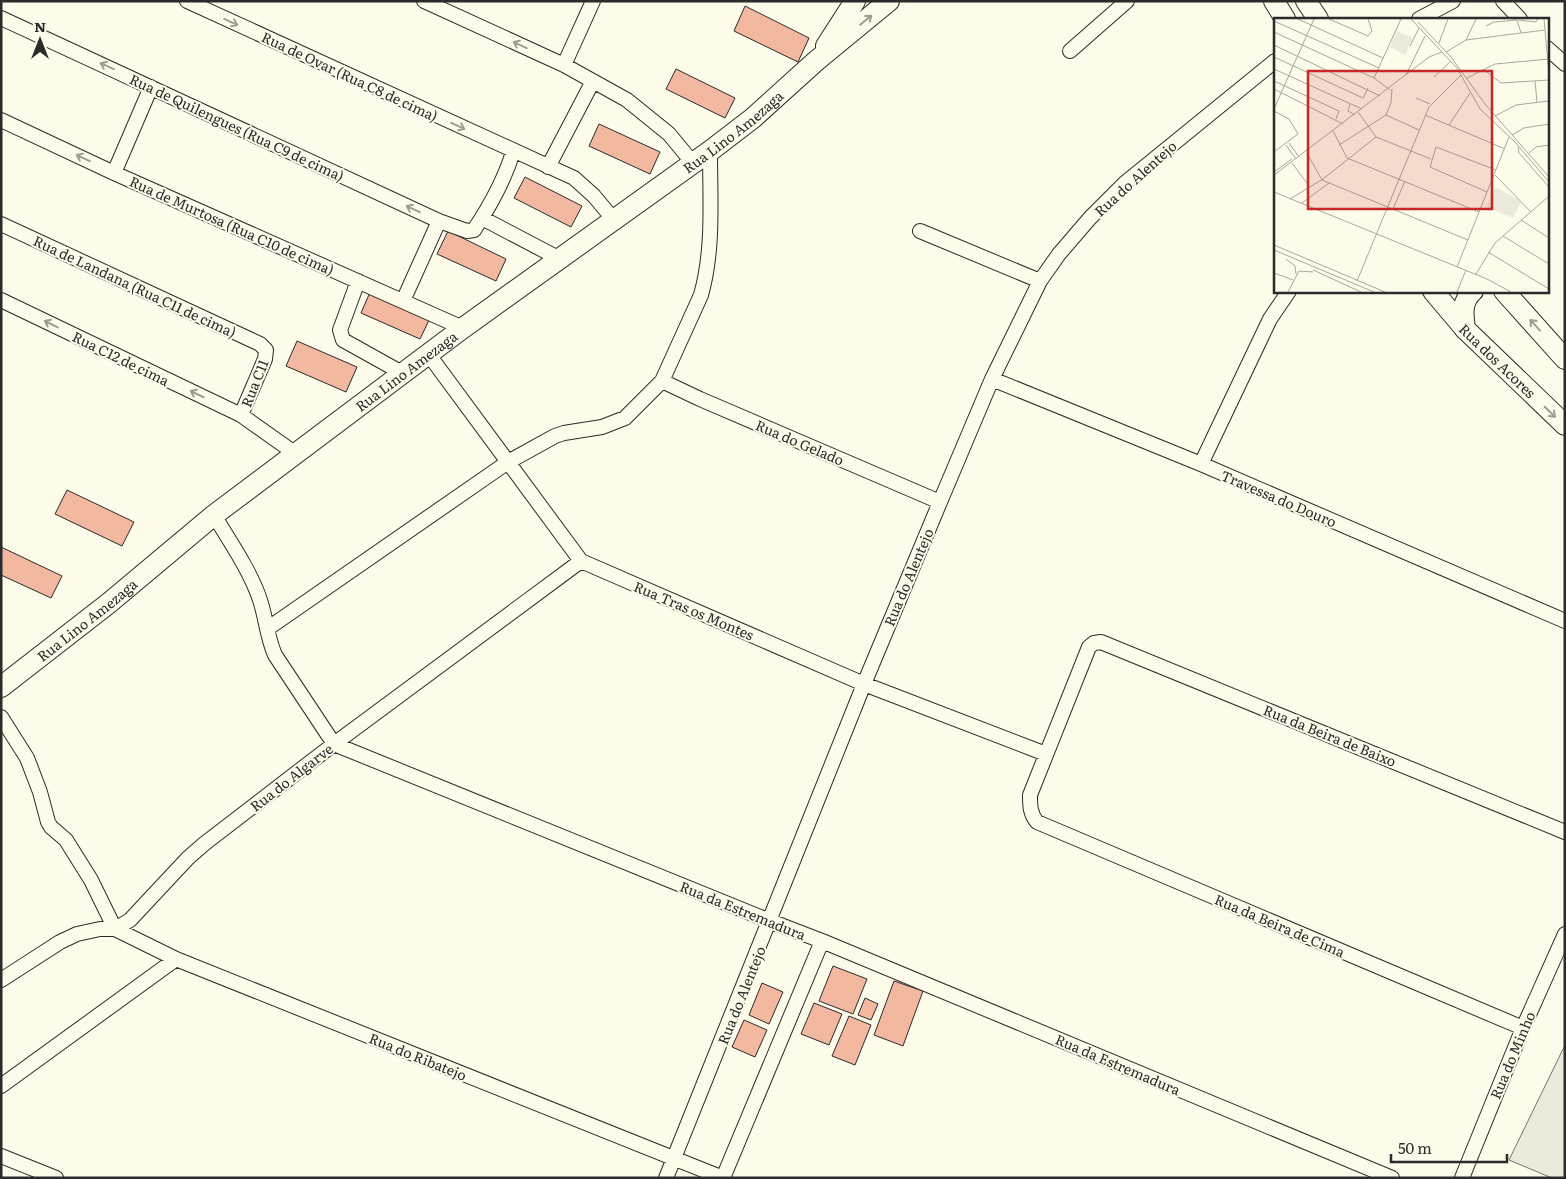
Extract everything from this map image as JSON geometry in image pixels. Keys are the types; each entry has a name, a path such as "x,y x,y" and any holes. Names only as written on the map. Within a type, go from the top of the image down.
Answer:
{"street":[{"name":"Rua de Ovar (Rua C8 de cima)","path":"187,1 513,152 574,178 594,196 614,220"},
{"path":"424,1 564,65 627,100 669,134 693,163"},
{"path":"564,65 593,1"},
{"name":"Rua Lino Amezaga","path":"816,61 854,1"},
{"name":"Rua Lino Amezaga","path":"1,687 109,603 214,515 463,328 710,151 753,118 816,61 889,1"},
{"path":"1070,51 1127,1"},
{"path":"1274,1 1284,18"},
{"path":"1306,1 1317,18"},
{"path":"1421,18 1453,1"},
{"path":"1503,1 1519,18"},
{"name":"Rua de Quilengues (Rua C9 de cima)","path":"1,18 439,221 467,231 474,230 482,218"},
{"path":"1548,49 1565,64"},
{"name":"Rua do Alentejo","path":"666,1178 864,684 992,379 1040,281 1059,254 1090,218 1125,183 1274,62"},
{"path":"548,167 593,81"},
{"path":"114,172 151,86"},
{"name":"Rua de Murtosa (Rua C10 de cima)","path":"1,120 463,328"},
{"path":"267,629 508,462 555,436 602,427 619,421 630,413 662,381 706,280 710,227 710,151"},
{"path":"513,152 508,167 482,218 560,259"},
{"path":"402,301 439,221"},
{"name":"Rua de Landana (Rua C11 de cima)","path":"1,224 260,344 266,350"},
{"path":"920,231 1040,281"},
{"path":"358,281 340,330 343,340 404,374"},
{"path":"1201,464 1270,318 1288,292"},
{"name":"Rua dos Acores","path":"1435,292 1464,329 1565,425"},
{"path":"1464,329 1462,308 1467,296 1472,292"},
{"path":"1505,292 1565,359"},
{"name":"Rua C12 de cima","path":"1,300 241,415 296,454"},
{"name":"Rua C11","path":"241,415 265,358 266,350"},
{"path":"429,355 581,561"},
{"name":"Travessa do Douro","path":"992,379 1201,464 1565,620"},
{"name":"Rua do Gelado","path":"662,381 940,502"},
{"path":"214,515 253,584 262,606 270,643 275,655 334,744"},
{"name":"Rua Tras os Montes","path":"581,561 864,684 1046,754"},
{"name":"Rua do Algarve","path":"115,929 136,914 188,858 334,744 581,561"},
{"name":"Rua da Beira de Baixo","path":"1046,754 1089,647 1094,643 1102,642 1111,644 1565,832"},
{"path":"1,717 27,758 40,792 48,822 66,840 91,880 115,929 100,929 78,934 60,942 2,976"},
{"name":"Rua da Estremadura","path":"334,744 822,941 1392,1178"},
{"name":"Rua da Beira de Cima","path":"1046,754 1030,795 1030,811 1037,822 1523,1028"},
{"name":"Rua do Ribatejo","path":"115,929 176,960 723,1178"},
{"name":"Rua do Minho","path":"1462,1178 1523,1028 1565,934"},
{"path":"723,1178 822,941"},
{"path":"1,1086 176,960"},
{"path":"1,1156 56,1178"}],"shaded area":[{"path":"1565,1045 1565,1178 1552,1178 1509,1160"}],"building":[{"path":"745,6 809,38 798,62 734,31"},
{"path":"676,69 735,98 725,118 666,89"},
{"path":"599,124 660,152 650,174 589,146"},
{"path":"525,177 582,206 571,227 514,198"},
{"path":"448,231 506,259 496,281 437,254"},
{"path":"371,290 431,316 420,339 361,313"},
{"path":"297,341 357,367 346,392 286,366"},
{"path":"67,490 134,522 122,546 55,514"},
{"path":"1,547 62,576 51,598 1,575"},
{"path":"833,966 867,979 853,1014 819,1001"},
{"path":"894,981 923,991 903,1046 874,1035"},
{"path":"762,983 783,992 769,1024 749,1015"},
{"path":"865,998 878,1004 871,1020 858,1015"},
{"path":"814,1003 842,1014 829,1045 801,1034"},
{"path":"849,1016 871,1025 855,1065 832,1056"},
{"path":"744,1020 767,1030 755,1057 732,1047"}]}
